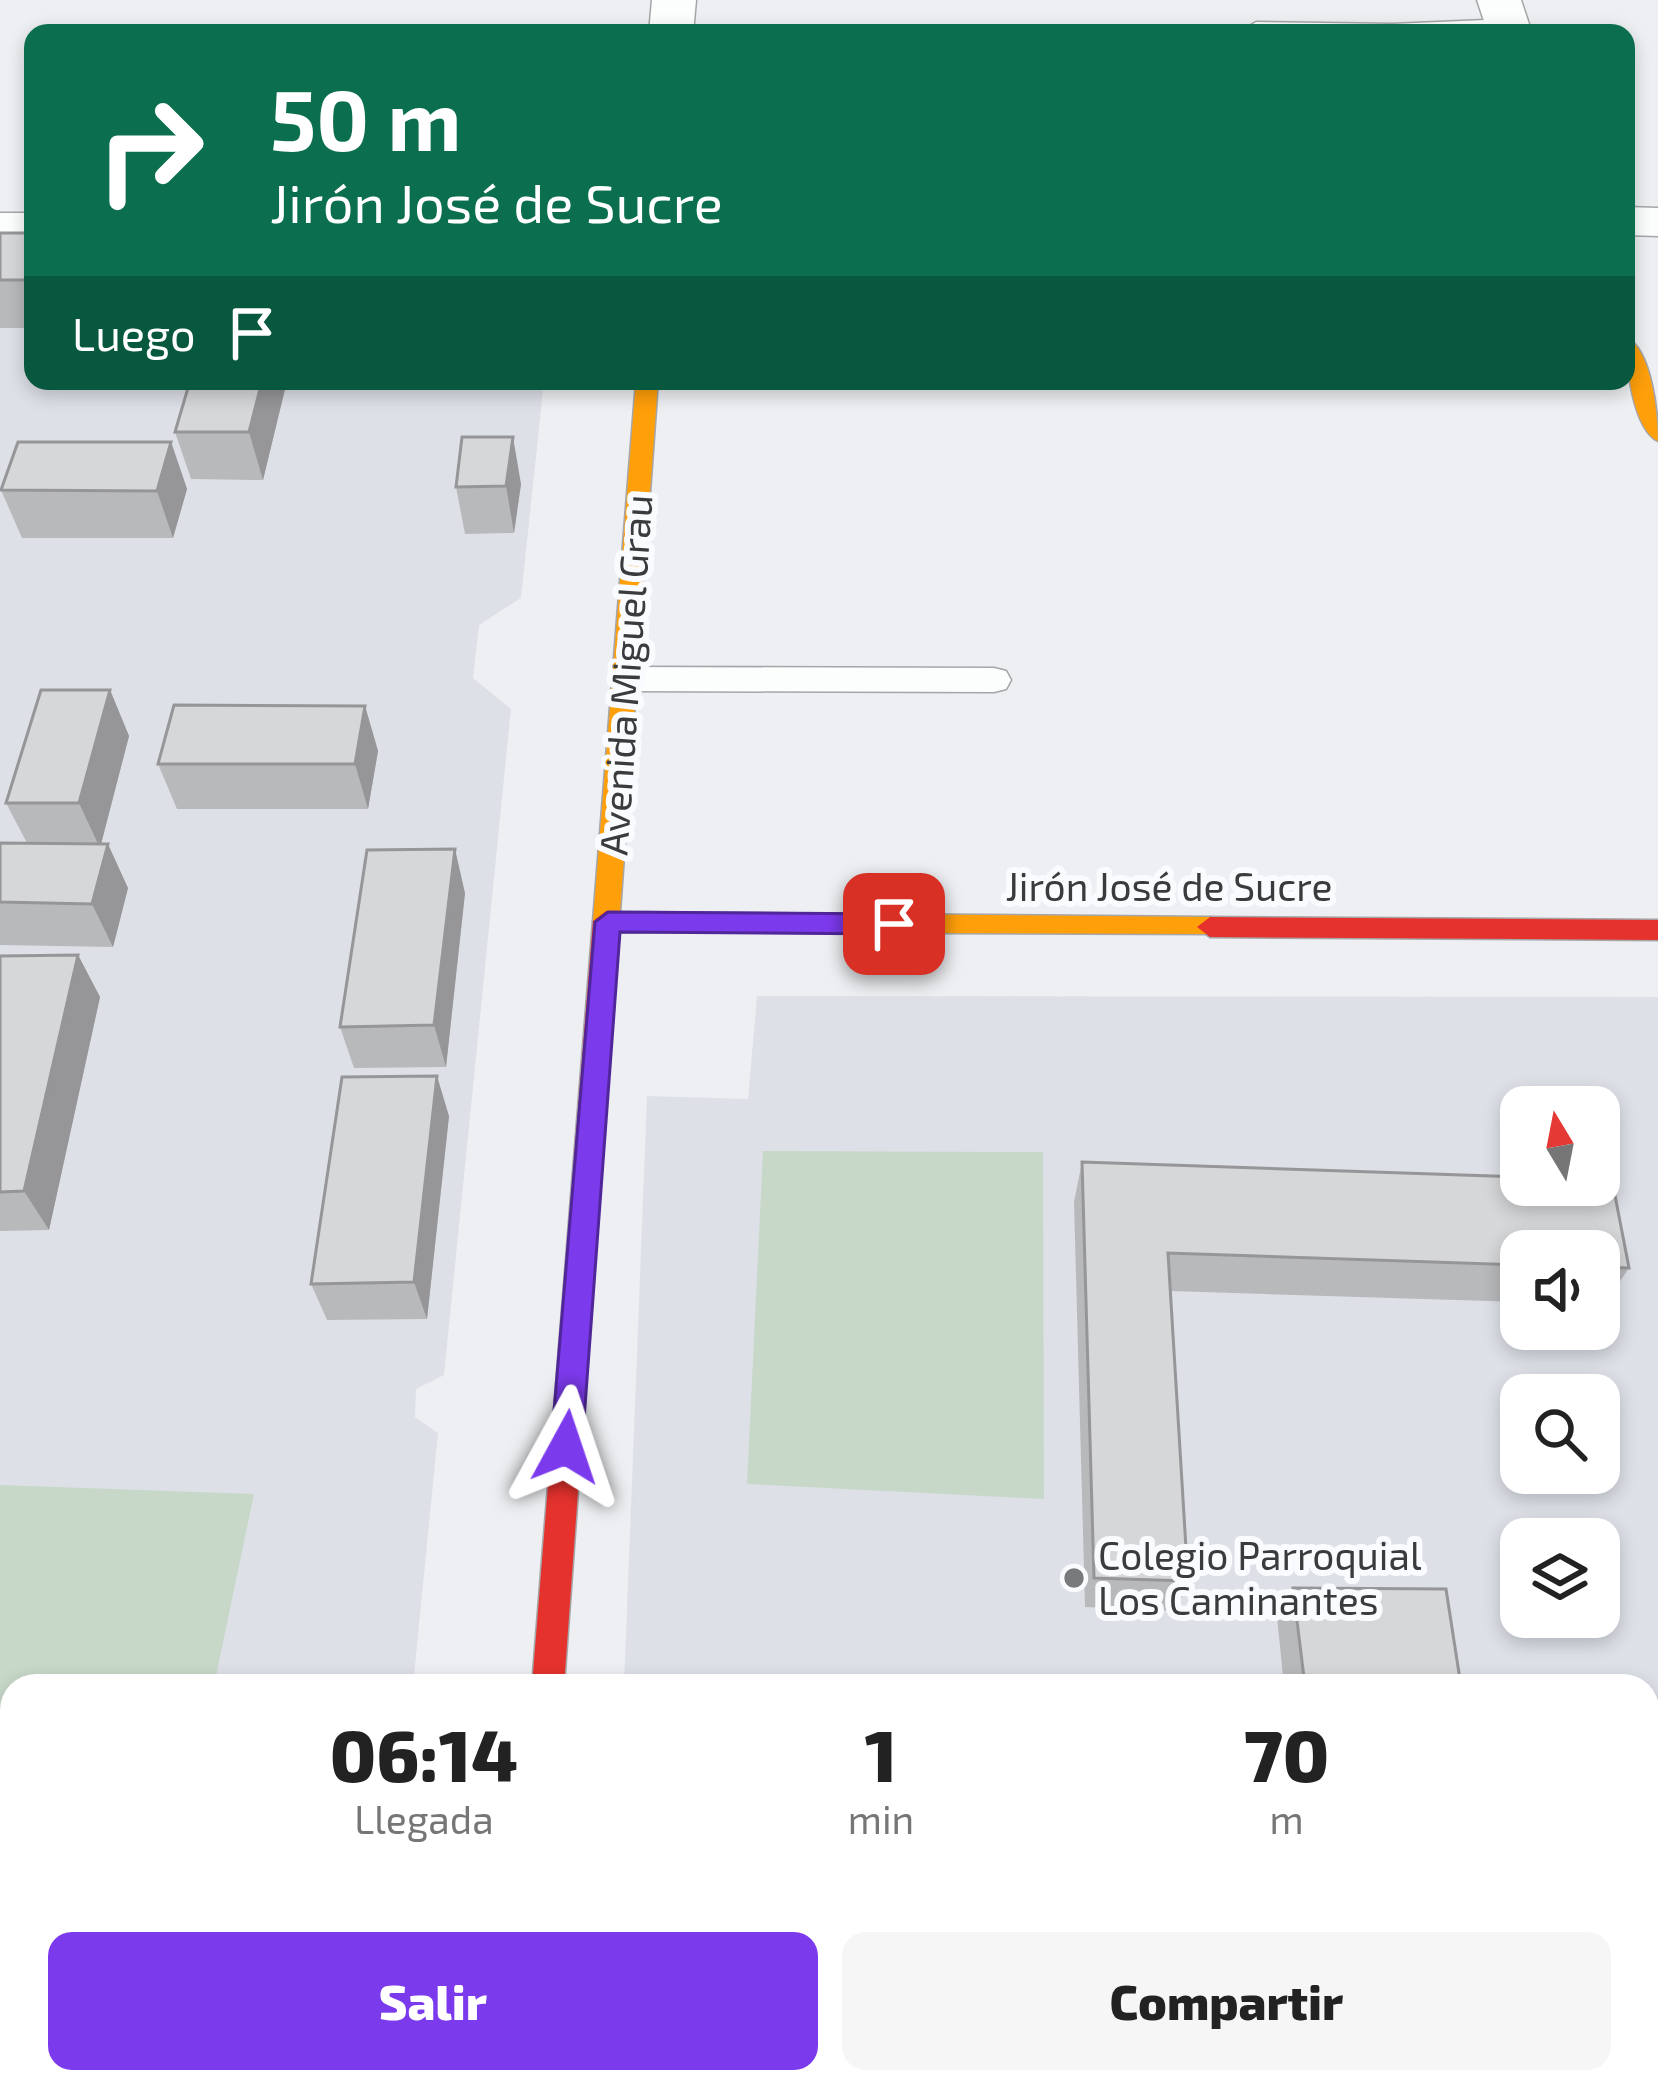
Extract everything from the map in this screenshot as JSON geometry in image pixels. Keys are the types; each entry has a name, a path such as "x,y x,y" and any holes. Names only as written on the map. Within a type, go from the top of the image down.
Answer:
{"street":[{"path":"1635,369 1658,434"},
{"name":"Avenida Miguel Grau","path":"549,1674 646,390"},
{"name":"Jirón José de Sucre","path":"608,922 1658,930"}],"lane":[{"path":"1468,24 1506,20"},
{"path":"626,680 994,680"}],"shaded area":[{"path":"0,264 24,264 24,390 543,390 521,598 479,625 473,678 511,709 444,1375 416,1389 415,1417 438,1433 414,1674 0,1674"},
{"name":"Colegio Parroquial Los Caminantes","path":"757,996 1658,997 1658,1674 624,1674 647,1096 748,1099"}],"green space":[{"path":"763,1151 1043,1152 1044,1499 747,1484"},
{"path":"0,1485 254,1494 216,1674 0,1674"}],"building":[{"path":"0,233 24,233 24,280 0,280"},
{"path":"187,390 260,390 249,432 175,432"},
{"path":"462,437 513,437 506,486 456,487"},
{"path":"18,442 171,442 157,491 1,490"},
{"path":"41,690 110,690 79,803 6,803"},
{"path":"174,705 365,706 355,764 158,764"},
{"path":"0,843 108,844 92,904 0,902"},
{"path":"455,849 434,1025 340,1027 367,850"},
{"path":"78,955 24,1191 0,1192 0,956"},
{"path":"437,1076 414,1282 311,1284 342,1077"},
{"path":"1082,1162 1500,1176 1500,1206 1617,1206 1629,1268 1620,1268 1620,1230 1500,1230 1500,1264 1168,1253 1188,1581 1094,1578"},
{"path":"1293,1588 1446,1589 1459,1674 1304,1674"}],"traffic: slow":[{"path":"1635,369 1658,434"},
{"path":"606,921 646,390"},
{"path":"608,922 1210,927"}],"traffic: jam":[{"path":"549,1674 606,921"},
{"path":"1210,927 1658,930"}],"place":[{"name":"Colegio Parroquial Los Caminantes","path":"1074,1578"}],"route":[{"path":"566,1447 608,922 894,924"}]}
